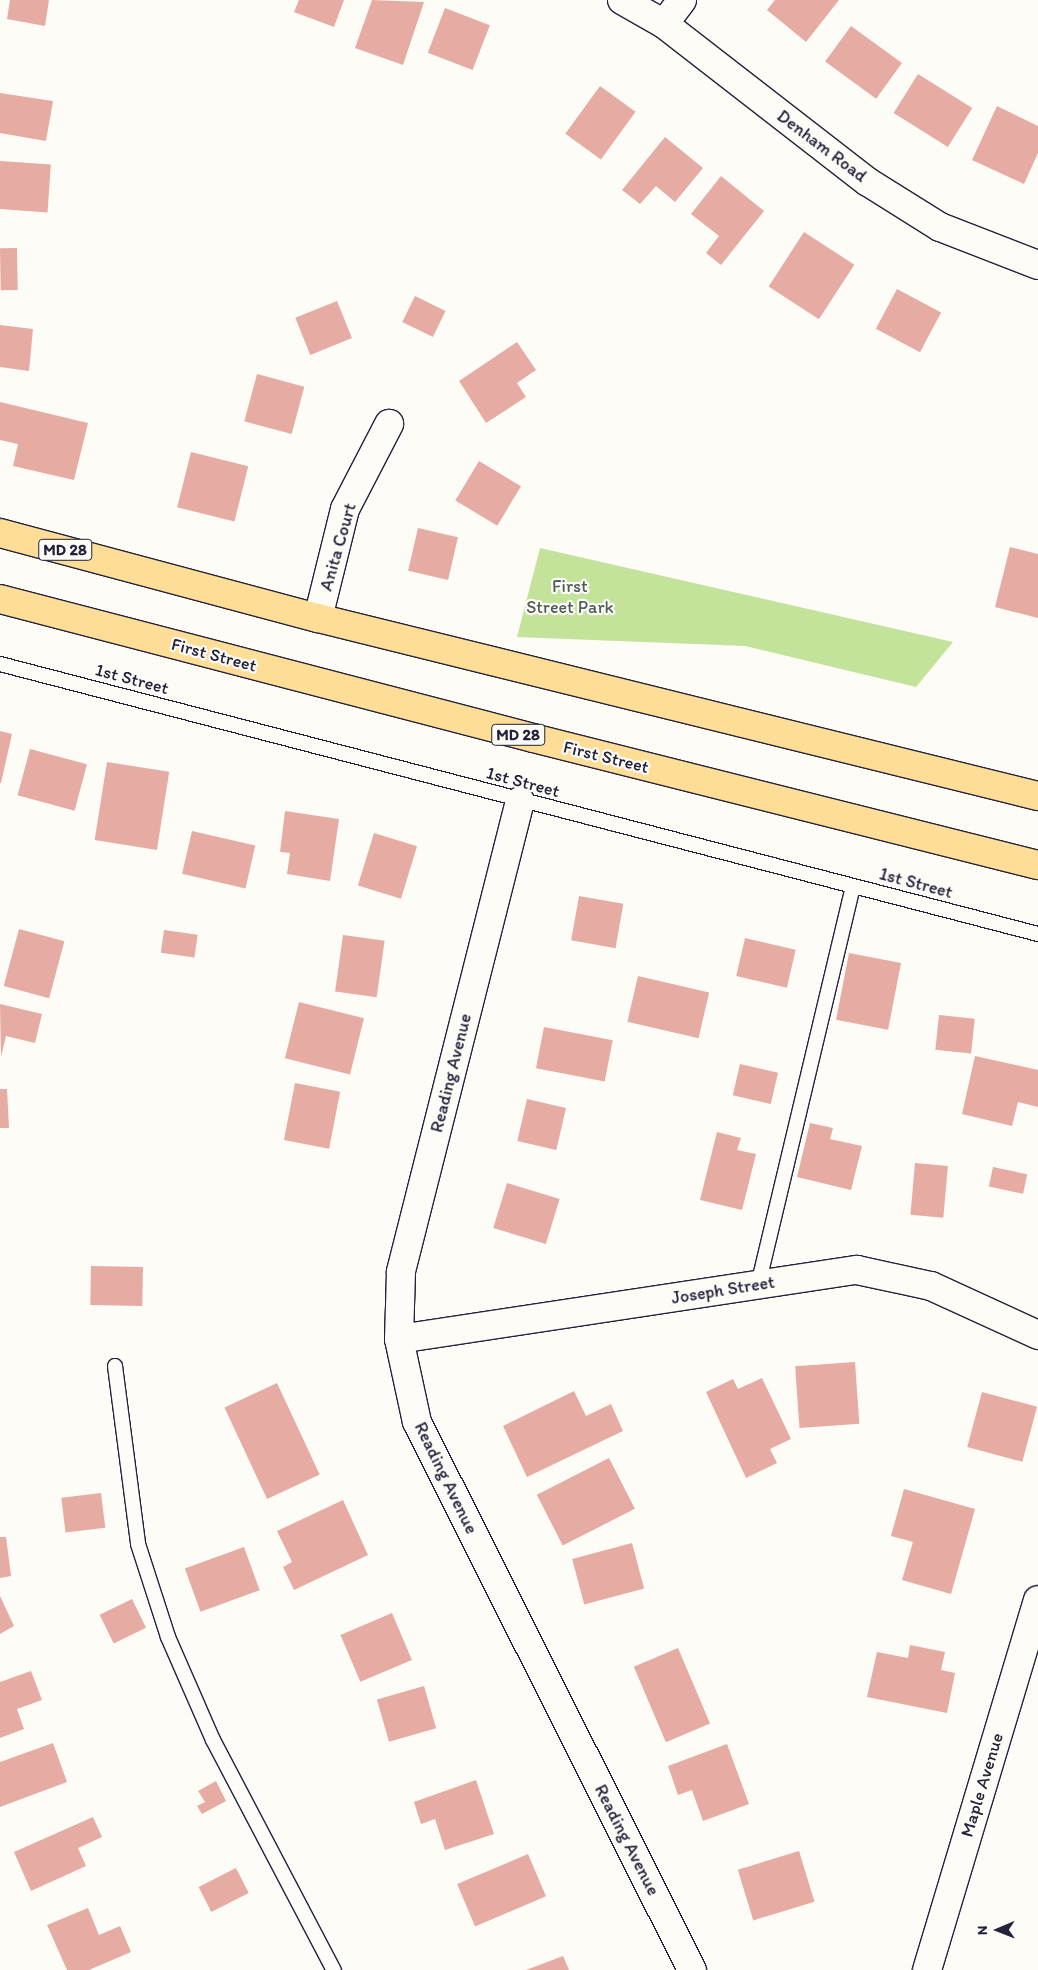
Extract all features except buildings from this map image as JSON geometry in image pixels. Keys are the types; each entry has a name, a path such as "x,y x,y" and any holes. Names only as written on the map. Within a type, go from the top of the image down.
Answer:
{"main road":[{"name":"MD 28","path":"0,533 318,618 1038,796"},
{"name":"First Street","path":"0,599 533,738 1038,866"}],"street":[{"name":"Denham Road","path":"622,0 664,24 868,182 940,227 1038,265"},
{"path":"664,24 682,0"},
{"name":"Anita Court","path":"318,618 345,509 389,424"},
{"name":"Reading Avenue","path":"520,801 402,1272 399,1339 417,1422 692,1970"},
{"name":"Joseph Street","path":"399,1339 857,1270 931,1286 1038,1335"},
{"name":"Maple Avenue","path":"927,1970 1038,1600"}],"lane":[{"name":"1st Street","path":"0,664 520,801 1038,934"},
{"path":"758,1285 853,886"},
{"path":"115,1366 138,1544 168,1636 213,1740 334,1970"}],"green space":[{"name":"First Street Park","path":"540,548 953,642 916,687 745,646 517,637"}]}
